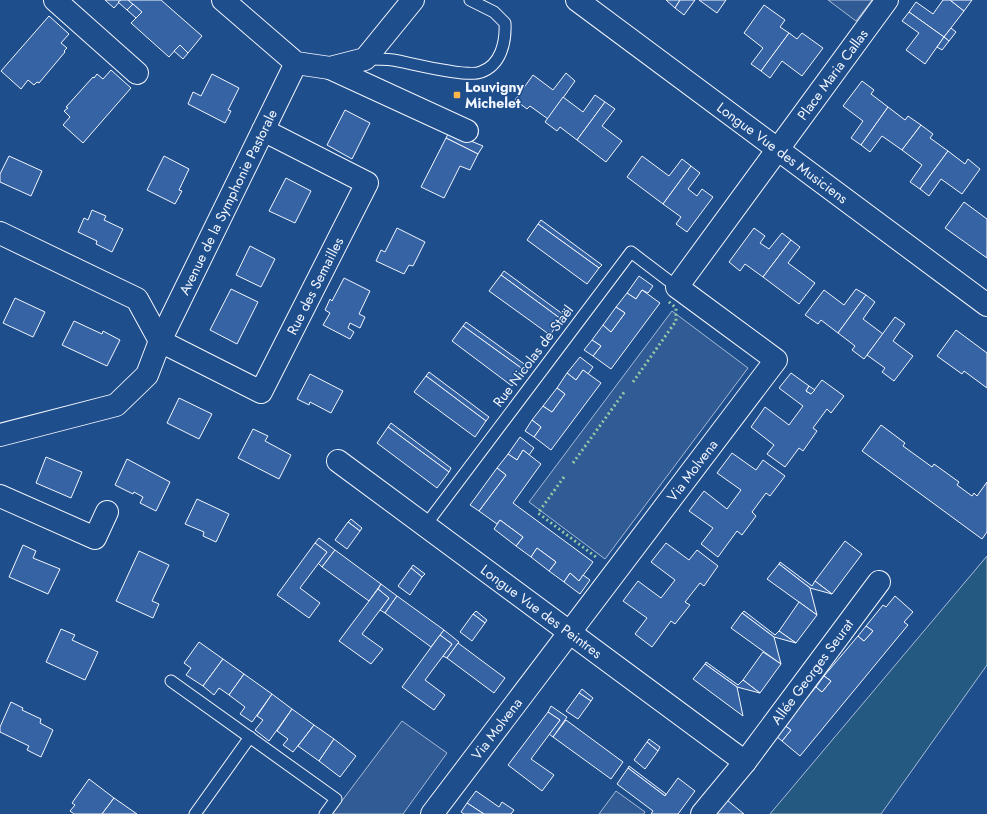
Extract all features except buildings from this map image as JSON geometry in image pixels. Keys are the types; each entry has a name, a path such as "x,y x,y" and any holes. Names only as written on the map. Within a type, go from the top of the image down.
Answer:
{"street":[{"path":"55,0 137,73"},
{"path":"222,0 296,63 330,68 467,131"},
{"path":"330,68 365,58 413,0"},
{"name":"Longue Vue des Musiciens","path":"577,0 987,305"},
{"name":"Place Maria Callas","path":"778,149 888,0"},
{"name":"Avenue de la Symphonie Pastorale","path":"0,435 116,404 147,375 160,341 296,63"},
{"name":"Rue des Semailles","path":"160,341 261,392 367,183 263,130"},
{"path":"677,287 778,149"},
{"path":"0,233 137,299 160,341"},
{"name":"Via Molvena","path":"432,814 776,360 677,287"},
{"name":"Longue Vue des Peintres","path":"338,461 745,762"},
{"path":"0,496 95,538 107,512"},
{"name":"Allée Georges Seurat","path":"702,814 745,762 879,582"}],"lane":[{"path":"365,58 392,60 460,72 480,73 488,69 496,62 502,51 506,37 505,23 494,12 470,0"},
{"name":"Rue Nicolas de Staël","path":"425,526 630,252 677,287"},
{"path":"172,681 336,799 325,814"},
{"path":"195,814 250,737"}],"shaded area":[{"path":"828,0 872,0 856,21"},
{"path":"672,311 748,368 605,559 529,502"},
{"path":"987,556 987,665 881,814 770,814"},
{"path":"402,721 447,753 403,814 332,814"},
{"path":"616,791 645,812 644,814 599,814"}],"hedge":[{"path":"633,382 676,321 676,308 668,301"},
{"path":"573,463 625,391"},
{"path":"564,477 538,513 596,557"}],"place":[{"name":"Louvigny Michelet","path":"457,95"}]}
